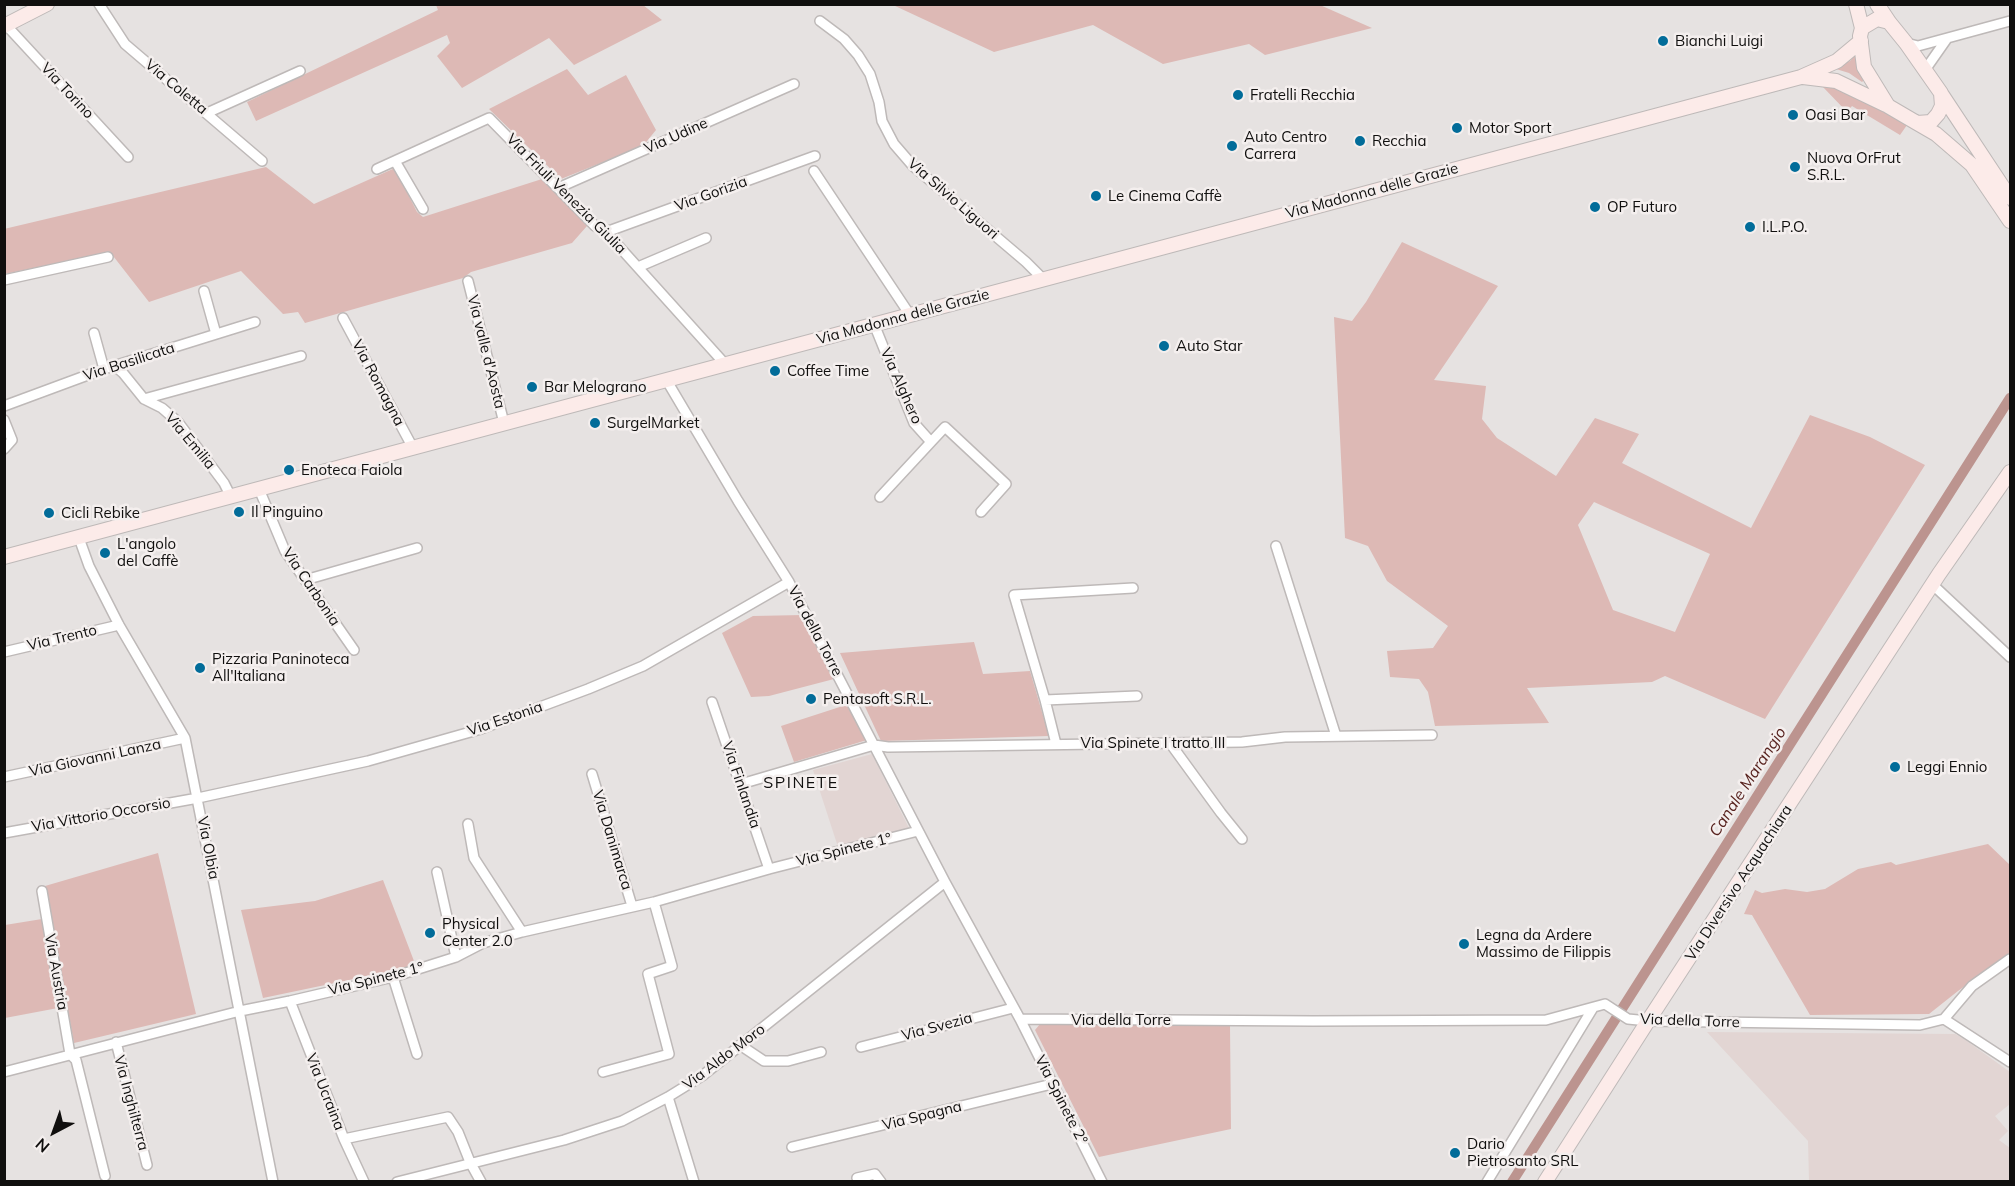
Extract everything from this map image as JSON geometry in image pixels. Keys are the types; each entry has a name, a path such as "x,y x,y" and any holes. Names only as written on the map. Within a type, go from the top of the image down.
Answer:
{"street":[{"path":"5,26 47,4"},
{"name":"Via Coletta","path":"99,4 125,44 262,161"},
{"path":"1856,4 1864,67 1888,106"},
{"path":"1877,4 1941,93 2010,198"},
{"path":"1801,77 1837,61 1877,19 1889,22"},
{"name":"Via Silvio Liguori","path":"820,21 844,39 858,55 870,74 882,121 894,144 913,166 1043,279"},
{"path":"1906,43 1918,46 2010,21"},
{"name":"Via Torino","path":"5,26 128,157"},
{"path":"1925,70 1946,40"},
{"path":"207,113 300,71"},
{"path":"1801,77 1836,81 1888,106 1936,134 1972,165 2010,221"},
{"name":"Via Madonna delle Grazie","path":"4,557 1801,77"},
{"name":"Via Udine","path":"558,188 794,84"},
{"path":"1917,123 1931,122 1938,114 1942,106 1941,93"},
{"name":"Via Friuli Venezia Giulia","path":"377,169 489,118 595,226 606,232 724,364"},
{"name":"Via Gorizia","path":"606,232 815,156"},
{"path":"395,161 423,209"},
{"path":"814,171 910,315"},
{"path":"638,267 706,238"},
{"path":"4,280 108,257"},
{"name":"Via valle d'Aosta","path":"468,281 504,423"},
{"path":"204,291 216,334"},
{"name":"Via Romagna","path":"343,318 413,448"},
{"name":"Via Basilicata","path":"4,406 104,369 255,322"},
{"name":"Via Alghero","path":"874,324 914,423 931,442"},
{"path":"94,333 104,369"},
{"path":"144,399 301,356"},
{"name":"Via Emilia","path":"116,367 144,399 162,408 177,422 224,483 231,497"},
{"name":"Via della Torre","path":"667,381 789,582 918,831 1020,1019 1546,1020 1605,1004 1628,1019 1648,1021 1920,1025 1944,1019"},
{"path":"4,420 12,440 4,449"},
{"path":"880,497 945,427 1006,484 981,512"},
{"name":"Via Diversivo Acquachiara","path":"1545,1182 1933,585 2010,472"},
{"name":"Via Carbonia","path":"259,489 285,551 354,650"},
{"name":"Via Olbia","path":"79,538 89,566 119,625 185,738 273,1182"},
{"path":"1276,546 1336,736"},
{"path":"305,580 417,548"},
{"name":"Via Estonia","path":"198,798 368,761 481,729 643,666 789,582"},
{"path":"1933,585 2010,657"},
{"path":"1056,744 1014,596 1132,588"},
{"name":"Via Trento","path":"4,652 119,625"},
{"path":"1045,700 1137,696"},
{"name":"Via Finlandia","path":"712,702 769,868"},
{"name":"Via Spinete I tratto III","path":"741,784 874,745 888,747 1242,742 1285,737 1432,735"},
{"name":"Via Giovanni Lanza","path":"5,774 185,738"},
{"path":"1170,743 1242,839"},
{"name":"Via Danimarca","path":"592,774 632,906"},
{"name":"Via Vittorio Occorsio","path":"4,833 198,798"},
{"path":"468,824 474,858 522,932"},
{"name":"Via Spinete 1°","path":"4,1072 240,1011 393,978 522,932 654,902 769,868 918,831"},
{"path":"437,872 456,957"},
{"name":"Via Aldo Moro","path":"397,1182 564,1140 622,1120 668,1097 702,1076 945,882"},
{"name":"Via Austria","path":"42,891 70,1054 76,1060 105,1176"},
{"path":"603,1072 669,1054 648,974 672,966 654,902"},
{"path":"2010,959 1972,986 1944,1019 2010,1062"},
{"path":"393,978 417,1054"},
{"name":"Via Ucraina","path":"290,1001 344,1138 364,1182"},
{"name":"Via Svezia","path":"861,1047 1013,1008"},
{"path":"1487,1182 1593,1008"},
{"name":"Via Spinete 2°","path":"1020,1019 1102,1182"},
{"name":"Via Inghilterra","path":"116,1042 147,1165"},
{"path":"740,1045 764,1061 788,1061 821,1052"},
{"name":"Via Spagna","path":"792,1147 1052,1084"},
{"path":"668,1097 694,1182"},
{"path":"344,1138 448,1117 458,1132 481,1182"},
{"path":"857,1178 875,1174 881,1182"}],"shaded area":[{"path":"436,5 643,5 662,20 574,65 549,38 462,88 437,56 450,43 447,35 256,121 247,102 438,10"},
{"path":"893,5 1320,5 1372,28 1265,55 1249,44 1163,64 1093,25 994,52"},
{"path":"1854,56 1865,79 1862,82 1849,73 1836,69 1837,66 1850,61"},
{"path":"567,69 588,95 626,75 656,130 643,146 561,179 489,109"},
{"path":"1822,86 1843,88 1907,125 1900,135 1852,106 1847,112"},
{"path":"266,167 314,204 395,168 417,212 423,217 542,179 587,226 572,243 471,272 463,278 305,323 298,312 283,314 241,271 149,302 110,252 5,274 4,229"},
{"path":"1402,242 1498,286 1434,380 1486,386 1482,419 1497,438 1556,476 1595,418 1639,434 1622,463 1751,528 1810,415 1870,437 1925,465 1765,719 1665,676 1652,682 1527,688 1549,723 1435,726 1428,692 1419,679 1390,677 1387,651 1433,648 1448,626 1387,581 1368,546 1345,538 1334,317 1352,321","holes":["1594,502 1710,554 1675,632 1613,610 1578,525"]},
{"path":"803,615 834,679 769,696 751,697 722,633 753,616"},
{"path":"974,642 983,674 1030,671 1049,736 881,741 840,653"},
{"path":"849,704 867,740 794,762 781,726"},
{"path":"872,754 909,828 838,847 813,770"},
{"path":"1988,844 2010,865 2010,953 1929,1014 1810,1015 1752,915 1744,914 1755,890 1762,893 1785,889 1807,892 1825,889 1858,869 1891,862 1896,865"},
{"path":"158,853 196,1014 74,1043 45,886"},
{"path":"383,880 414,961 411,967 263,998 241,910 315,901"},
{"path":"42,919 58,1008 5,1018 5,925"},
{"path":"1040,1024 1230,1026 1231,1129 1099,1157 1035,1030"},
{"path":"1707,1032 1955,1034 2010,1072 2010,1104 1995,1116 2008,1131 1999,1140 2010,1148 2010,1181 1809,1181 1808,1141"}],"waterway":[{"name":"Canale Marangio","path":"1512,1182 2010,398"}],"place":[{"name":"Bianchi Luigi","path":"1663,41"},
{"name":"Fratelli Recchia","path":"1238,95"},
{"name":"Oasi Bar","path":"1793,115"},
{"name":"Motor Sport","path":"1457,128"},
{"name":"Recchia","path":"1360,141"},
{"name":"Auto Centro Carrera","path":"1232,146"},
{"name":"Nuova OrFrut S.R.L.","path":"1795,167"},
{"name":"Le Cinema Caffè","path":"1096,196"},
{"name":"OP Futuro","path":"1595,207"},
{"name":"I.L.P.O.","path":"1750,227"},
{"name":"Auto Star","path":"1164,346"},
{"name":"Coffee Time","path":"775,371"},
{"name":"Bar Melograno","path":"532,387"},
{"name":"SurgelMarket","path":"595,423"},
{"name":"Enoteca Faiola","path":"289,470"},
{"name":"Il Pinguino","path":"239,512"},
{"name":"Cicli Rebike","path":"49,513"},
{"name":"L'angolo del Caffè","path":"105,553"},
{"name":"Pizzaria Paninoteca All'Italiana","path":"200,668"},
{"name":"Pentasoft S.R.L.","path":"811,699"},
{"name":"Leggi Ennio","path":"1895,767"},
{"name":"Physical Center 2.0","path":"430,933"},
{"name":"Legna da Ardere Massimo de Filippis","path":"1464,944"},
{"name":"Dario Pietrosanto SRL","path":"1455,1153"}],"district":[{"name":"SPINETE","path":"801,783"}]}
